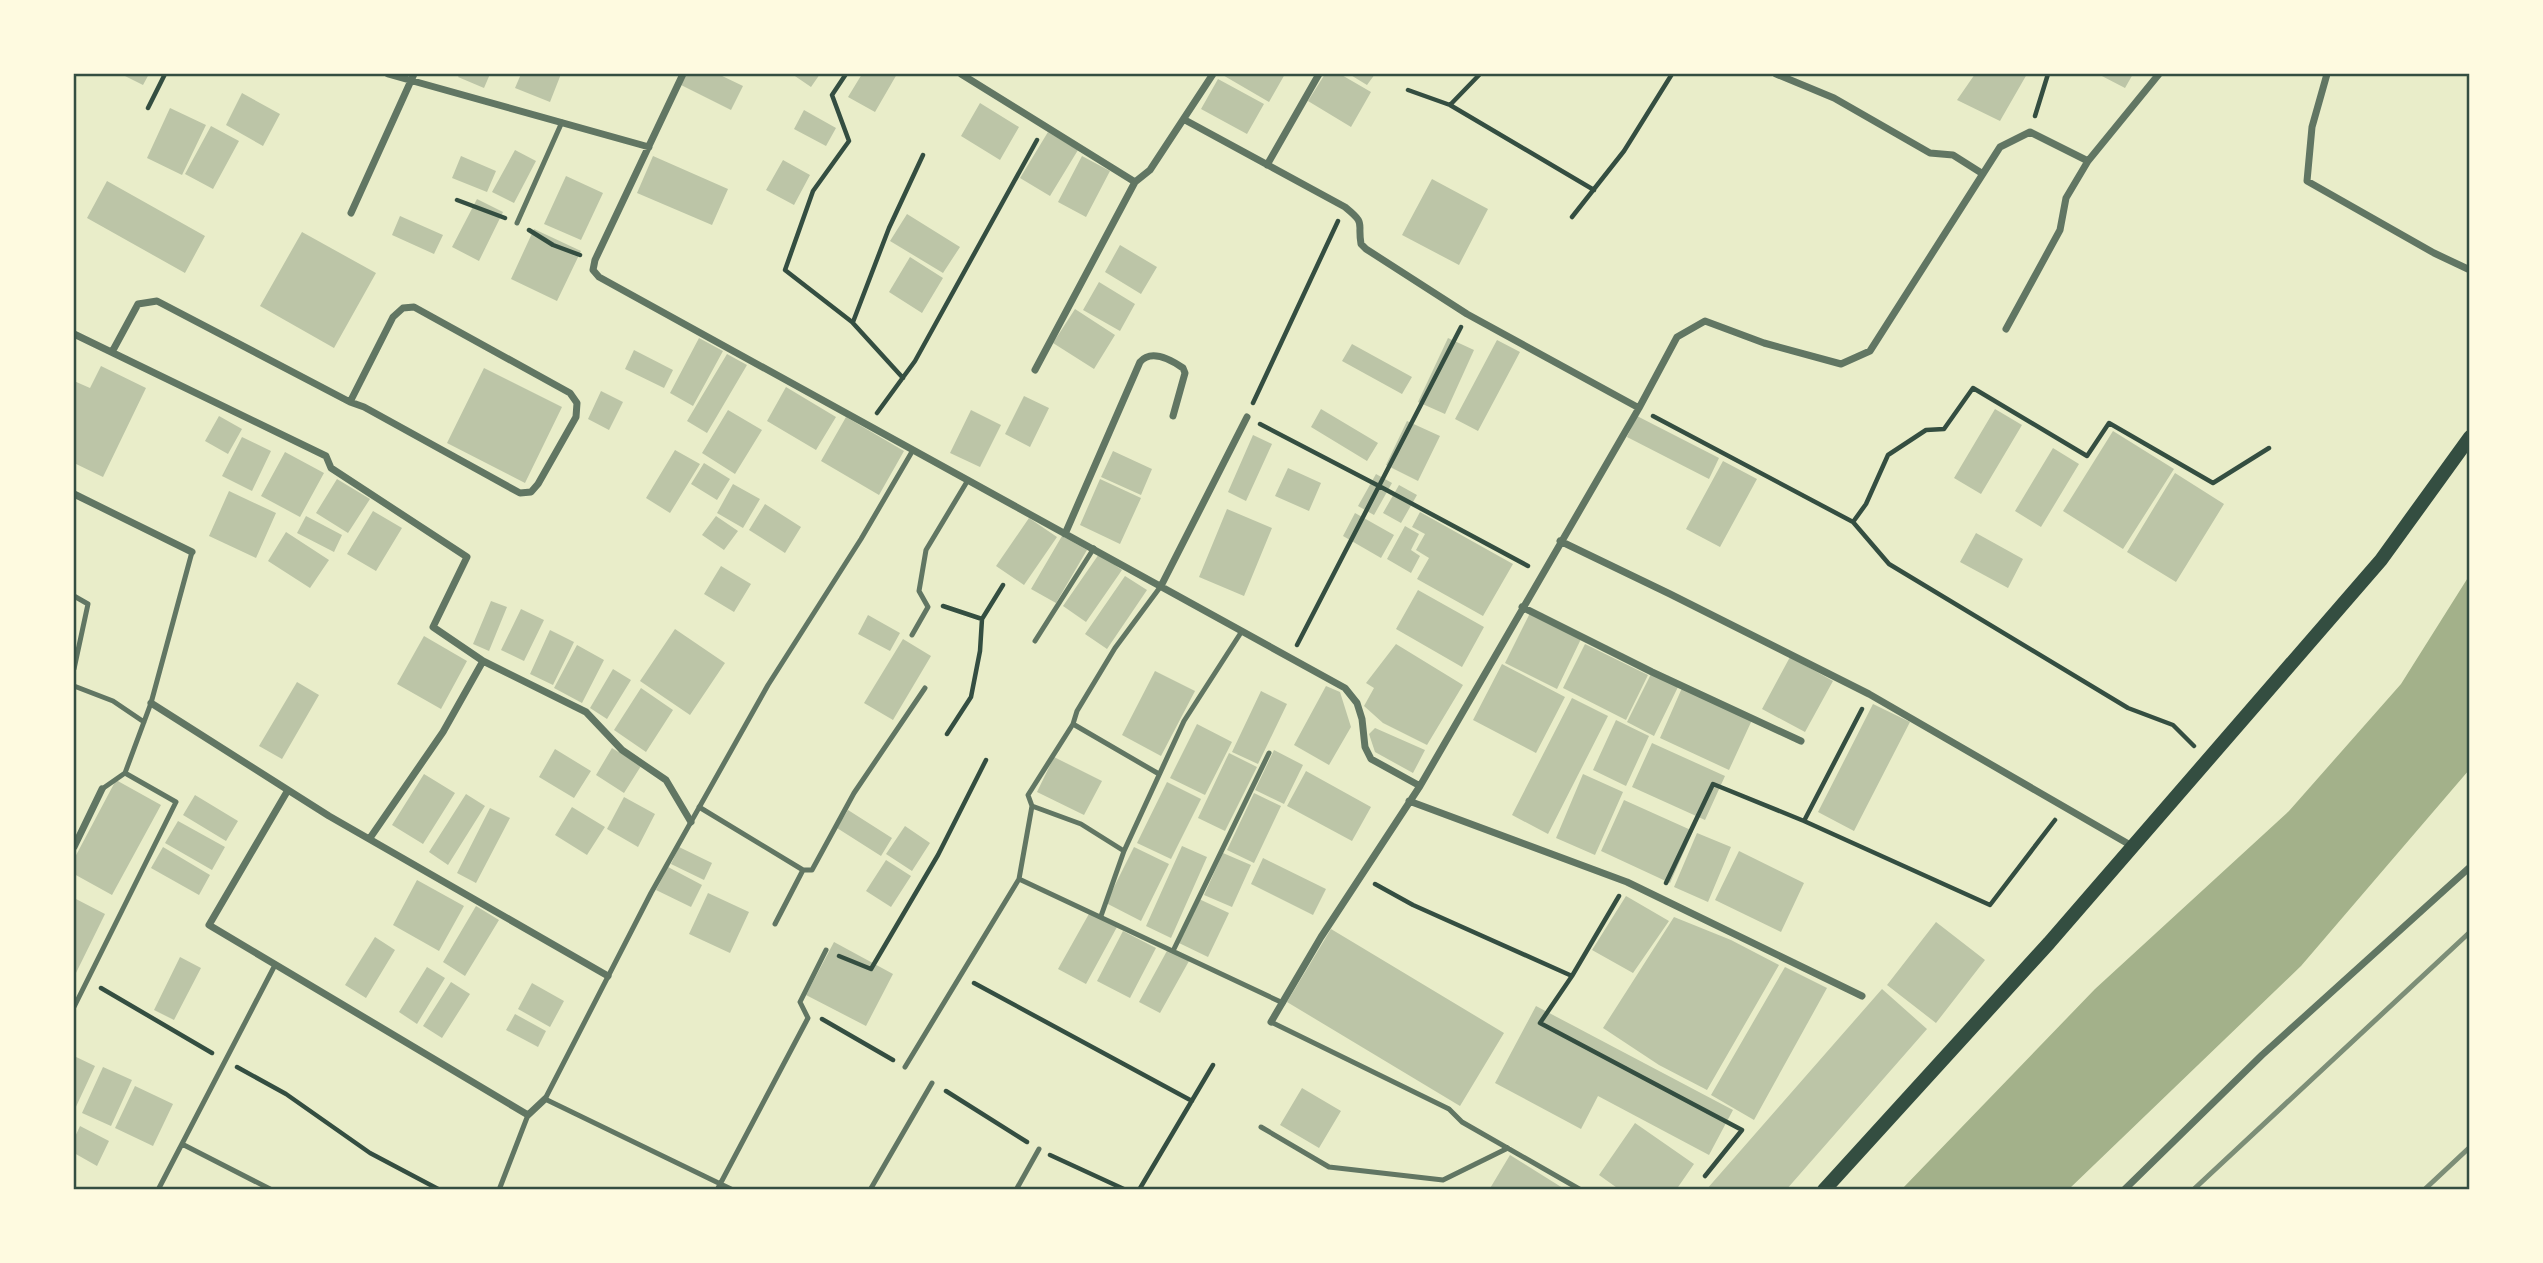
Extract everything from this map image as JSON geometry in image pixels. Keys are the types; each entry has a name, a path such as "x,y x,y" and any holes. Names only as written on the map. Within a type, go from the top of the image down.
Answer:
{"main road":[{"path":"1824,1189 2049,943 2381,560 2469,437"}],"street":[{"path":"388,74 412,77 649,146"},
{"path":"683,74 595,261 593,270 599,277 1345,688 1357,704 1362,719 1365,747 1371,760 1420,786"},
{"path":"961,74 1135,182"},
{"path":"1035,370 1135,182 1150,170 1213,74"},
{"path":"1267,164 1319,74"},
{"path":"1776,74 1834,98 1930,153 1953,155 1983,174"},
{"path":"2006,329 2060,230 2066,198 2088,160 2159,74"},
{"path":"2327,74 2312,127 2307,181 2469,270"},
{"path":"351,213 412,77"},
{"path":"1185,120 1345,207 1359,219 1362,228 1361,244 1366,250 1467,314 1639,408"},
{"path":"1271,1022 1321,937 1420,786 1639,408 1677,337 1704,321 1764,343 1841,363 1870,351 2000,147 2030,132 2088,160"},
{"path":"112,352 138,304 157,301 350,402 364,407 520,493 531,492 538,484 576,417 577,403 570,393 414,307 403,308 393,317 350,402"},
{"path":"74,334 326,456 331,468 467,557 433,627 483,660 586,712 622,750 666,780 691,822"},
{"path":"1065,534 1145,355 1152,354 1183,368 1185,373 1173,416"},
{"path":"1161,586 1247,417"},
{"path":"74,494 192,552"},
{"path":"1560,541 1870,694 2132,846"},
{"path":"1522,607 1801,741"},
{"path":"370,838 443,732 483,660"},
{"path":"151,703 288,790 608,976"},
{"path":"74,846 103,789"},
{"path":"288,790 209,925 528,1115 545,1099"},
{"path":"1409,801 1627,882 1862,996"},
{"path":"2124,1189 2262,1055 2469,867"}],"lane":[{"path":"517,223 562,122"},
{"path":"733,1189 719,1186 545,1099 651,893 768,685 862,539 913,450"},
{"path":"912,635 928,607 919,591 926,550 968,480"},
{"path":"1035,641 1094,548"},
{"path":"103,789 125,773 151,703 192,552"},
{"path":"905,1067 1019,879 1032,806 1028,795 1073,724 1077,711 1115,649 1161,586"},
{"path":"74,596 88,604 74,669"},
{"path":"1101,916 1124,851 1184,721 1242,631"},
{"path":"74,685 113,701 144,722"},
{"path":"699,807 803,870 812,870 854,793 925,688"},
{"path":"1073,724 1159,774"},
{"path":"1173,951 1269,753"},
{"path":"74,1007 85,979 176,802 125,773"},
{"path":"1032,806 1081,824 1124,851"},
{"path":"775,923 803,870"},
{"path":"1019,879 1283,1003"},
{"path":"719,1186 808,1018 800,1002 826,950"},
{"path":"158,1189 275,965"},
{"path":"1271,1022 1449,1109 1462,1122 1581,1189"},
{"path":"870,1189 932,1083"},
{"path":"499,1189 528,1115"},
{"path":"1261,1127 1329,1167 1443,1180 1508,1148"},
{"path":"182,1144 272,1189"},
{"path":"1016,1189 1039,1149"}],"path":[{"path":"148,108 165,74"},
{"path":"846,74 832,95 849,141 813,191 785,270 852,322 903,378"},
{"path":"1450,105 1480,74"},
{"path":"1572,217 1624,151 1672,74"},
{"path":"2030,132 2048,74"},
{"path":"1408,90 1450,105 1594,190"},
{"path":"868,425 915,361 1045,126"},
{"path":"852,322 889,228 923,155"},
{"path":"1345,207 1247,417 1541,573"},
{"path":"1290,658 1467,314"},
{"path":"1853,522 1866,504 1888,455 1926,430 1944,429 1973,388 2087,456 2109,423 2213,483 2269,448"},
{"path":"1639,408 1853,522 1889,564 2128,708 2173,725 2207,759"},
{"path":"947,734 971,697 980,651 982,619 1003,585"},
{"path":"928,607 946,606 982,619"},
{"path":"1804,821 1870,694"},
{"path":"826,950 871,969 938,855 986,760"},
{"path":"1660,897 1713,784 1804,821 1990,905 2065,807"},
{"path":"1362,877 1413,905 1572,976"},
{"path":"1627,882 1572,976 1540,1023 1742,1130 1704,1176"},
{"path":"961,976 1192,1101"},
{"path":"85,979 286,1094 370,1153 440,1189"},
{"path":"808,1018 818,1016 905,1067"},
{"path":"1139,1189 1213,1065"},
{"path":"932,1083 1039,1149 1126,1189"}],"shaded area":[{"path":"2469,576 2469,770 2301,966 2069,1189 1902,1189 2095,989 2289,811 2401,684"}],"building":[{"path":"121,74 149,74 143,85"},
{"path":"460,74 490,74 484,88 458,77"},
{"path":"521,74 561,74 550,102 515,88"},
{"path":"686,74 718,74 743,86 731,110 681,85"},
{"path":"792,74 820,74 811,87"},
{"path":"862,74 897,74 875,112 848,97"},
{"path":"1221,74 1285,74 1269,102"},
{"path":"1325,74 1340,74 1371,92 1351,127 1308,101"},
{"path":"1349,74 1375,74 1367,85"},
{"path":"1975,74 2027,74 2000,121 1957,100"},
{"path":"2098,74 2133,74 2125,88"},
{"path":"1218,79 1264,104 1247,134 1201,109"},
{"path":"242,93 280,114 263,146 226,125"},
{"path":"980,103 1019,127 1000,160 961,136"},
{"path":"170,108 206,125 182,175 147,158"},
{"path":"804,110 836,128 826,146 794,129"},
{"path":"211,126 239,141 213,189 185,174"},
{"path":"1048,132 1078,150 1050,196 1020,178"},
{"path":"515,150 536,161 514,203 492,192"},
{"path":"461,156 496,171 487,192 452,178"},
{"path":"653,156 728,189 712,225 637,193"},
{"path":"1082,156 1110,171 1086,217 1058,202"},
{"path":"783,160 810,175 794,205 766,190"},
{"path":"566,176 603,193 581,240 544,224"},
{"path":"1432,179 1488,209 1459,265 1402,235"},
{"path":"107,181 205,236 185,273 87,218"},
{"path":"477,199 503,212 479,261 452,247"},
{"path":"907,214 960,247 943,273 890,241"},
{"path":"400,216 443,235 434,254 392,235"},
{"path":"534,229 581,251 557,301 511,279"},
{"path":"302,232 376,273 334,348 260,306"},
{"path":"1120,245 1157,267 1141,294 1105,272"},
{"path":"910,257 943,278 922,313 889,292"},
{"path":"1099,282 1135,304 1120,331 1083,310"},
{"path":"1075,309 1115,335 1094,369 1053,343"},
{"path":"699,338 723,351 693,406 670,393"},
{"path":"1448,338 1474,350 1445,414 1418,402"},
{"path":"1497,340 1520,352 1478,431 1455,419"},
{"path":"1352,344 1412,377 1402,394 1342,361"},
{"path":"634,350 673,370 664,388 625,369"},
{"path":"727,354 747,365 707,433 687,421"},
{"path":"101,366 146,388 103,477 74,463 74,381 90,388"},
{"path":"484,368 562,407 525,483 447,443"},
{"path":"786,387 836,417 816,450 767,421"},
{"path":"601,391 623,402 609,430 588,419"},
{"path":"1024,396 1049,408 1030,447 1005,434"},
{"path":"1321,409 1378,443 1367,461 1311,427"},
{"path":"1995,409 2022,425 1981,494 1954,478"},
{"path":"728,410 762,430 735,474 702,453"},
{"path":"971,410 1001,425 980,467 950,453"},
{"path":"219,416 242,429 228,454 205,441"},
{"path":"1637,416 1719,458 1709,479 1627,437"},
{"path":"846,417 904,451 879,495 821,461"},
{"path":"1407,421 1440,436 1418,481 1386,465"},
{"path":"2113,431 2174,469 2123,549 2063,511"},
{"path":"1253,435 1272,444 1246,501 1228,492"},
{"path":"242,437 271,451 252,491 222,476"},
{"path":"2053,448 2079,464 2041,527 2015,511"},
{"path":"675,450 700,464 670,513 646,498"},
{"path":"1113,451 1152,469 1141,495 1101,477"},
{"path":"285,452 324,473 300,517 261,496"},
{"path":"1723,461 1757,479 1720,547 1686,529"},
{"path":"704,463 730,479 717,500 691,484"},
{"path":"1288,468 1321,483 1309,511 1275,496"},
{"path":"2175,473 2224,504 2176,582 2127,552"},
{"path":"1376,474 1392,483 1374,515 1358,506"},
{"path":"337,479 370,499 348,533 316,513"},
{"path":"1100,479 1141,498 1120,544 1080,525"},
{"path":"733,484 760,499 743,528 717,513"},
{"path":"1399,485 1417,495 1401,523 1383,513"},
{"path":"229,491 276,513 256,558 209,536"},
{"path":"765,504 801,527 785,553 749,530"},
{"path":"1227,509 1272,528 1244,596 1199,577"},
{"path":"373,511 402,528 376,571 347,554"},
{"path":"1420,512 1513,564 1483,616 1417,579 1429,558 1416,550 1425,534 1412,527"},
{"path":"1355,513 1394,535 1381,558 1343,536"},
{"path":"306,516 342,535 334,552 297,533"},
{"path":"716,516 738,531 724,550 702,535"},
{"path":"1029,518 1057,537 1024,585 996,566"},
{"path":"1405,526 1419,534 1411,550 1420,556 1411,573 1387,559"},
{"path":"286,532 329,560 310,588 268,561"},
{"path":"1976,533 2023,559 2008,588 1960,562"},
{"path":"1062,536 1087,550 1056,603 1031,589"},
{"path":"1099,554 1122,570 1086,622 1063,606"},
{"path":"721,566 751,584 734,612 704,594"},
{"path":"1125,576 1147,590 1107,649 1085,634"},
{"path":"1418,590 1484,627 1462,667 1396,629"},
{"path":"491,601 507,607 489,651 473,644"},
{"path":"521,609 544,620 524,661 501,650"},
{"path":"1530,613 1581,639 1557,689 1505,663"},
{"path":"868,615 900,633 890,651 858,634"},
{"path":"675,629 725,663 690,715 640,681"},
{"path":"550,630 574,642 553,685 530,674"},
{"path":"424,636 467,661 441,709 397,684"},
{"path":"903,639 931,656 893,720 864,703"},
{"path":"1396,644 1463,685 1427,745 1383,723 1364,706 1374,688 1366,683"},
{"path":"1585,644 1648,675 1626,720 1563,688"},
{"path":"577,645 604,660 582,703 554,688"},
{"path":"1790,657 1833,681 1805,732 1762,709"},
{"path":"1502,664 1565,697 1536,753 1473,720"},
{"path":"613,669 631,680 607,719 590,708"},
{"path":"1155,671 1195,691 1161,756 1122,735"},
{"path":"1651,674 1678,687 1654,736 1627,722"},
{"path":"297,682 319,695 282,759 259,746"},
{"path":"1326,686 1340,692 1351,727 1329,765 1294,745"},
{"path":"641,688 673,710 646,752 614,730"},
{"path":"1682,688 1752,720 1729,770 1660,738"},
{"path":"1261,691 1287,704 1258,764 1232,752"},
{"path":"1572,698 1608,716 1548,834 1512,815"},
{"path":"1873,704 1910,722 1854,831 1818,812"},
{"path":"1616,720 1649,736 1626,786 1593,770"},
{"path":"1197,724 1232,742 1205,795 1170,778"},
{"path":"1375,728 1425,750 1413,773 1375,752 1369,734"},
{"path":"1652,743 1725,776 1705,820 1632,787"},
{"path":"612,748 641,766 624,793 596,775"},
{"path":"555,749 591,771 574,798 539,777"},
{"path":"1274,750 1303,765 1284,804 1255,790"},
{"path":"1229,753 1257,767 1225,831 1198,818"},
{"path":"1054,757 1102,781 1084,815 1037,792"},
{"path":"1306,771 1371,807 1352,841 1287,806"},
{"path":"424,774 455,793 423,844 392,825"},
{"path":"1583,774 1623,792 1595,855 1556,838"},
{"path":"116,780 161,805 112,895 74,874 74,859"},
{"path":"1167,782 1201,799 1171,859 1137,843"},
{"path":"1254,793 1281,806 1254,863 1227,850"},
{"path":"466,794 485,806 448,865 429,852"},
{"path":"195,795 238,821 226,841 183,815"},
{"path":"624,797 655,814 638,847 607,829"},
{"path":"1624,800 1693,831 1670,883 1601,851"},
{"path":"572,807 605,827 587,855 555,835"},
{"path":"490,808 510,818 476,883 457,873"},
{"path":"848,810 892,838 881,856 837,828"},
{"path":"178,821 225,847 212,870 165,843"},
{"path":"905,826 930,843 912,871 886,854"},
{"path":"1697,833 1731,847 1708,902 1674,887"},
{"path":"1182,846 1207,857 1171,938 1146,926"},
{"path":"163,847 210,875 199,895 151,868"},
{"path":"679,847 712,863 704,880 671,864"},
{"path":"1134,847 1169,864 1141,921 1106,903"},
{"path":"1739,851 1804,883 1781,932 1715,900"},
{"path":"1223,853 1251,865 1232,907 1204,895"},
{"path":"1263,858 1326,889 1313,915 1251,884"},
{"path":"886,860 911,876 891,907 866,891"},
{"path":"668,867 702,885 691,907 656,890"},
{"path":"417,880 464,906 439,951 393,925"},
{"path":"708,893 749,912 730,953 689,934"},
{"path":"1626,896 1669,921 1633,973 1592,950"},
{"path":"74,898 105,914 74,977"},
{"path":"1199,899 1229,913 1208,957 1179,943"},
{"path":"476,906 499,920 465,976 443,962"},
{"path":"1090,912 1117,927 1086,984 1058,969"},
{"path":"1674,917 1731,940 1779,965 1707,1090 1659,1065 1603,1028"},
{"path":"1936,922 1985,960 1936,1023 1887,985"},
{"path":"1331,929 1504,1033 1460,1106 1287,1002"},
{"path":"1123,931 1156,948 1130,998 1097,981"},
{"path":"375,937 395,950 366,998 345,985"},
{"path":"834,942 893,974 866,1026 806,995"},
{"path":"1168,949 1189,961 1160,1013 1139,1002"},
{"path":"180,957 201,968 174,1020 154,1010"},
{"path":"427,967 445,978 417,1024 399,1012"},
{"path":"1785,967 1827,988 1754,1120 1711,1095"},
{"path":"451,982 470,994 442,1038 423,1026"},
{"path":"532,983 564,1001 550,1027 518,1009"},
{"path":"1882,989 1927,1029 1786,1190 1706,1190"},
{"path":"1536,1006 1733,1110 1709,1155 1598,1096 1581,1129 1495,1083"},
{"path":"515,1014 546,1031 538,1047 506,1030"},
{"path":"74,1056 95,1066 74,1111"},
{"path":"103,1067 132,1080 111,1126 82,1113"},
{"path":"135,1086 173,1104 153,1146 115,1128"},
{"path":"1302,1088 1341,1111 1319,1148 1280,1125"},
{"path":"1635,1123 1694,1164 1676,1190 1620,1190 1599,1175"},
{"path":"80,1126 109,1141 97,1166 74,1153 74,1139"},
{"path":"1510,1155 1566,1190 1489,1190"}],"railway":[{"path":"2193,1190 2470,932"},
{"path":"2424,1190 2470,1147"}]}
